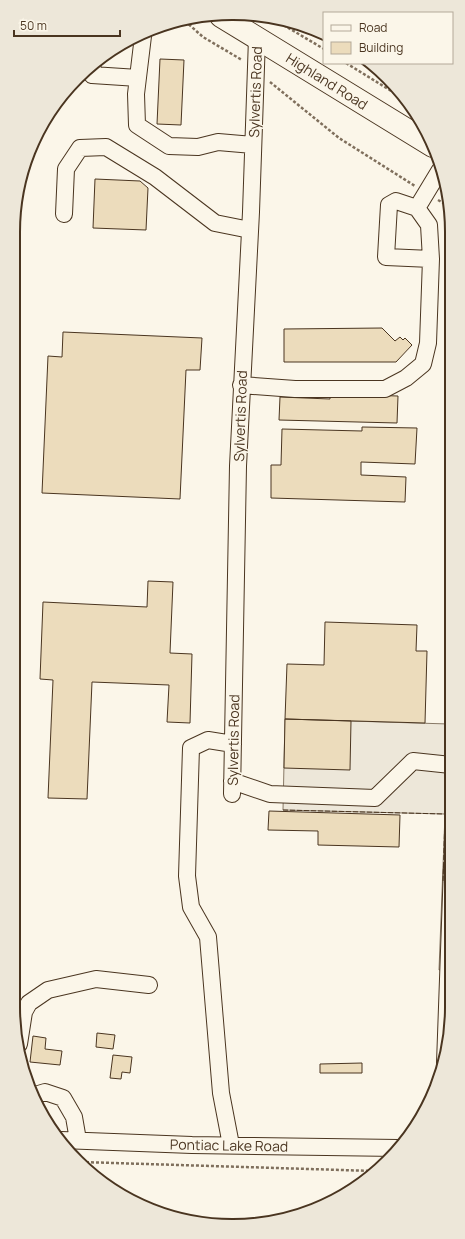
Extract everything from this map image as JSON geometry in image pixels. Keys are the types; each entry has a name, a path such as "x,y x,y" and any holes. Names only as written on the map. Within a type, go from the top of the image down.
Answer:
{"highway":[{"name":"Highland Road","path":"228,20 424,140"}],"street":[{"name":"Sylvertis Road","path":"257,38 254,145 241,385 238,474 232,788 270,794 375,798 413,761 445,764"},
{"path":"142,40 138,78 137,125 169,146 198,147 218,142 254,145"},
{"path":"92,73 138,78"},
{"path":"64,214 66,170 80,148 106,148 155,177 215,223 250,230"},
{"path":"417,208 437,175"},
{"path":"241,385 295,389 385,389 406,378 423,364 428,343 431,259 429,225 417,208 396,201 390,205 386,258 431,259"},
{"path":"231,1145 221,1093 208,937 191,907 187,876 191,748 208,740 233,744"},
{"path":"21,1029 24,1012 29,1003 48,990 96,978 149,985"},
{"path":"39,1094 45,1092 63,1098 74,1117 78,1140"},
{"name":"Pontiac Lake Road","path":"67,1140 391,1148"}],"path":[{"path":"189,24 203,37 237,56 339,138 443,202"},
{"path":"287,27 323,48"},
{"path":"348,64 391,91"},
{"path":"88,1162 367,1171"}],"shaded area":[{"path":"285,719 445,724 445,814 283,810"},
{"path":"445,814 445,970 439,970"}],"building":[{"path":"160,59 184,60 181,125 157,124"},
{"path":"95,179 140,181 148,188 146,230 93,228"},
{"path":"382,328 395,341 400,337 403,340 405,338 412,345 396,362 284,362 284,329"},
{"path":"63,332 202,338 200,370 186,370 180,499 42,493 48,356 62,357"},
{"path":"330,394 398,396 397,423 279,420 280,397 330,399"},
{"path":"362,427 417,428 415,464 361,462 361,475 406,477 405,502 271,498 271,465 281,465 282,429 362,431"},
{"path":"148,581 173,582 170,653 192,654 190,723 167,722 169,685 92,682 87,799 48,798 53,680 40,679 43,602 147,607"},
{"path":"325,622 417,625 416,651 427,651 425,723 285,719 287,664 324,665"},
{"path":"285,719 351,721 350,770 284,768"},
{"path":"269,811 400,815 399,847 318,845 318,831 268,830"},
{"path":"97,1033 115,1035 113,1049 96,1047"},
{"path":"33,1036 46,1038 45,1049 62,1051 60,1065 30,1062"},
{"path":"113,1055 132,1057 130,1073 122,1072 121,1079 110,1078"},
{"path":"362,1063 362,1073 320,1073 320,1064"}],"fence":[{"path":"283,810 445,814 443,883"}]}
